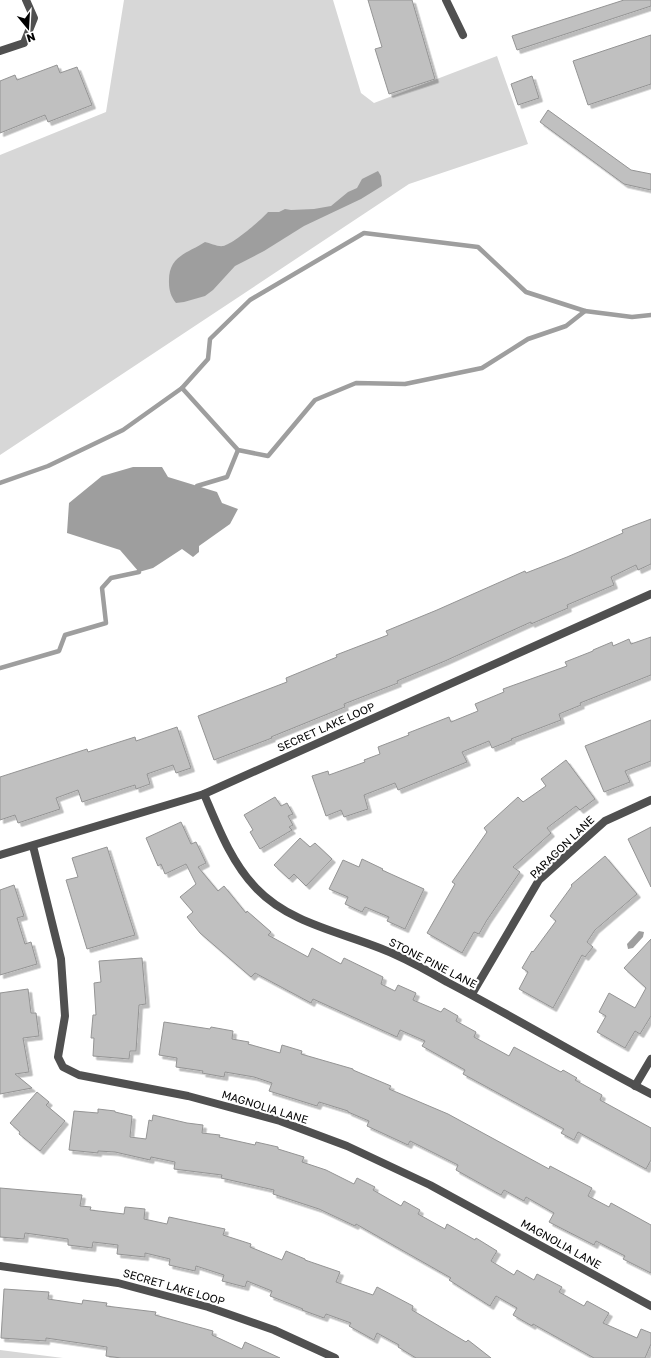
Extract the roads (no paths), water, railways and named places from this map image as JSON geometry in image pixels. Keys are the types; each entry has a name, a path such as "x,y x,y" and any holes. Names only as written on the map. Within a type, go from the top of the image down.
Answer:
{"street":[{"path":"0,51 24,43 34,18 26,0"},
{"path":"446,0 463,35"},
{"name":"SECRET LAKE LOOP","path":"0,855 204,794 651,594"},
{"name":"STONE PINE LANE","path":"204,794 225,843 240,867 256,888 279,907 312,924 394,953 472,994 651,1094"},
{"name":"PARAGON LANE","path":"472,994 540,880 605,821 651,800"},
{"name":"MAGNOLIA LANE","path":"33,846 61,959 65,1016 58,1056 63,1067 79,1075 188,1096 272,1119 346,1146 430,1185 651,1306"},
{"path":"636,1086 651,1059"},
{"name":"SECRET LAKE LOOP","path":"0,1266 118,1283 208,1307 274,1330 335,1358"}],"waterway":[{"path":"182,388 208,359 210,339 250,300 364,233 478,247 526,292 585,311"},
{"path":"0,483 48,466 123,430 182,388 238,450 268,456 315,400 356,383 405,384 482,368 528,339 566,326 585,311 632,317 651,315"},
{"path":"197,486 227,477 238,450"},
{"path":"0,668 59,651 65,635 106,623 102,588 111,578 139,572"}]}
